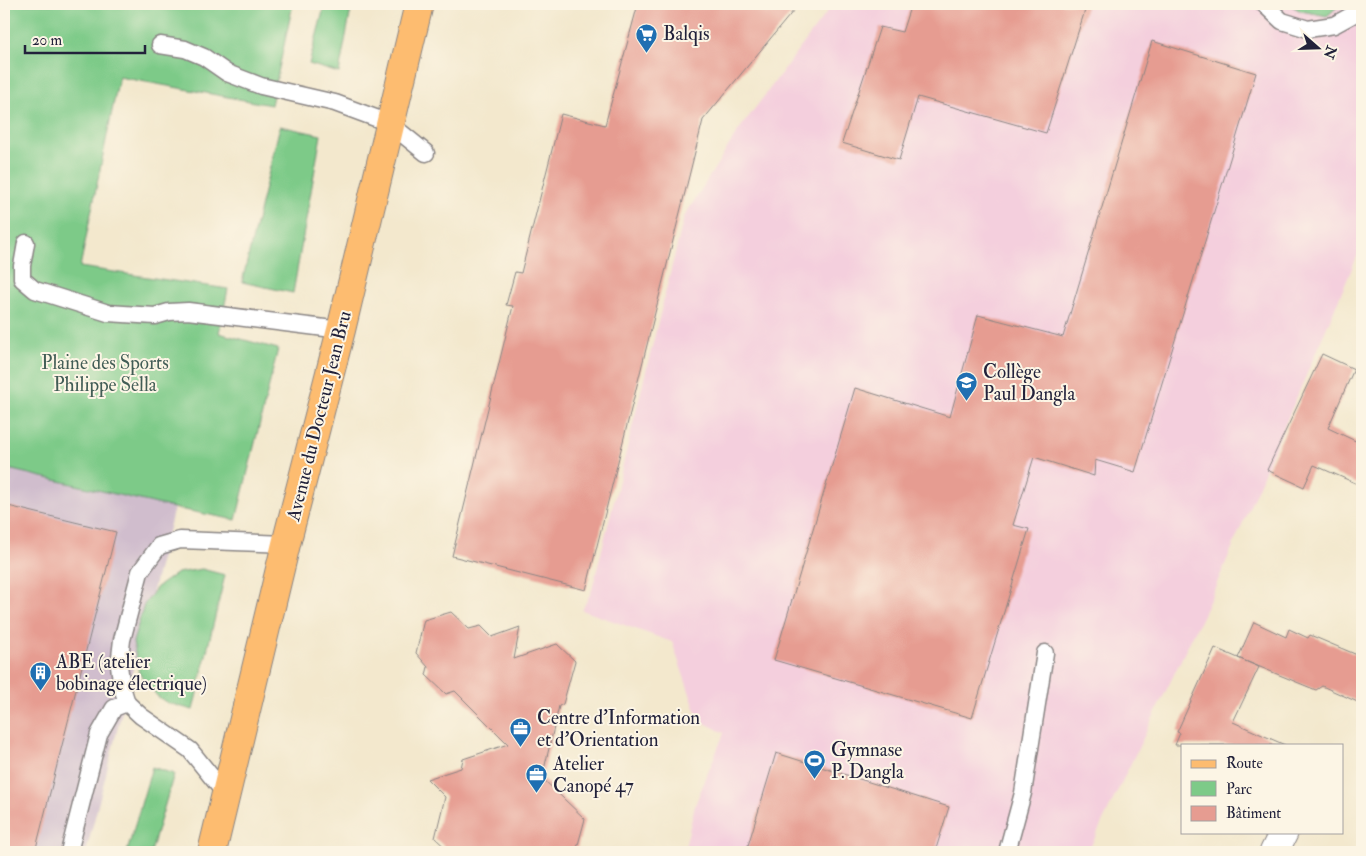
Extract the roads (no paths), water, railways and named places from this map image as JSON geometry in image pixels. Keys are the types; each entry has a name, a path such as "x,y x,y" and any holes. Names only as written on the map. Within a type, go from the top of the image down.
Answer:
{"main road":[{"name":"Avenue du Docteur Jean Bru","path":"201,852 215,841 227,796 286,544 341,330 419,4"}],"street":[{"path":"1274,852 1283,834"}],"lane":[{"path":"1264,4 1282,21 1308,29 1334,25 1354,14 1362,5"},
{"path":"160,46 185,49 204,57 227,73 261,86 336,103 389,123 426,154"},
{"path":"26,243 22,279 29,287 108,313 155,316 169,312 188,311 341,330"},
{"path":"227,796 190,750 141,716 127,703 122,687 119,666 122,640 140,572 159,546 180,540 286,544"},
{"path":"1007,852 1023,793 1045,653"},
{"path":"69,852 99,734 114,708 127,703"}],"place":[{"name":"Balqis","path":"647,53"},
{"name":"Collège Paul Dangla","path":"967,402"},
{"name":"ABE (atelier bobinage électrique)","path":"40,692"},
{"name":"Centre d'Information et d'Orientation","path":"521,748"},
{"name":"Gymnase P. Dangla","path":"815,780"},
{"name":"Atelier Canopé 47","path":"537,794"}],"park label":[{"name":"Plaine des Sports Philippe Sella","path":"105,374"}]}
